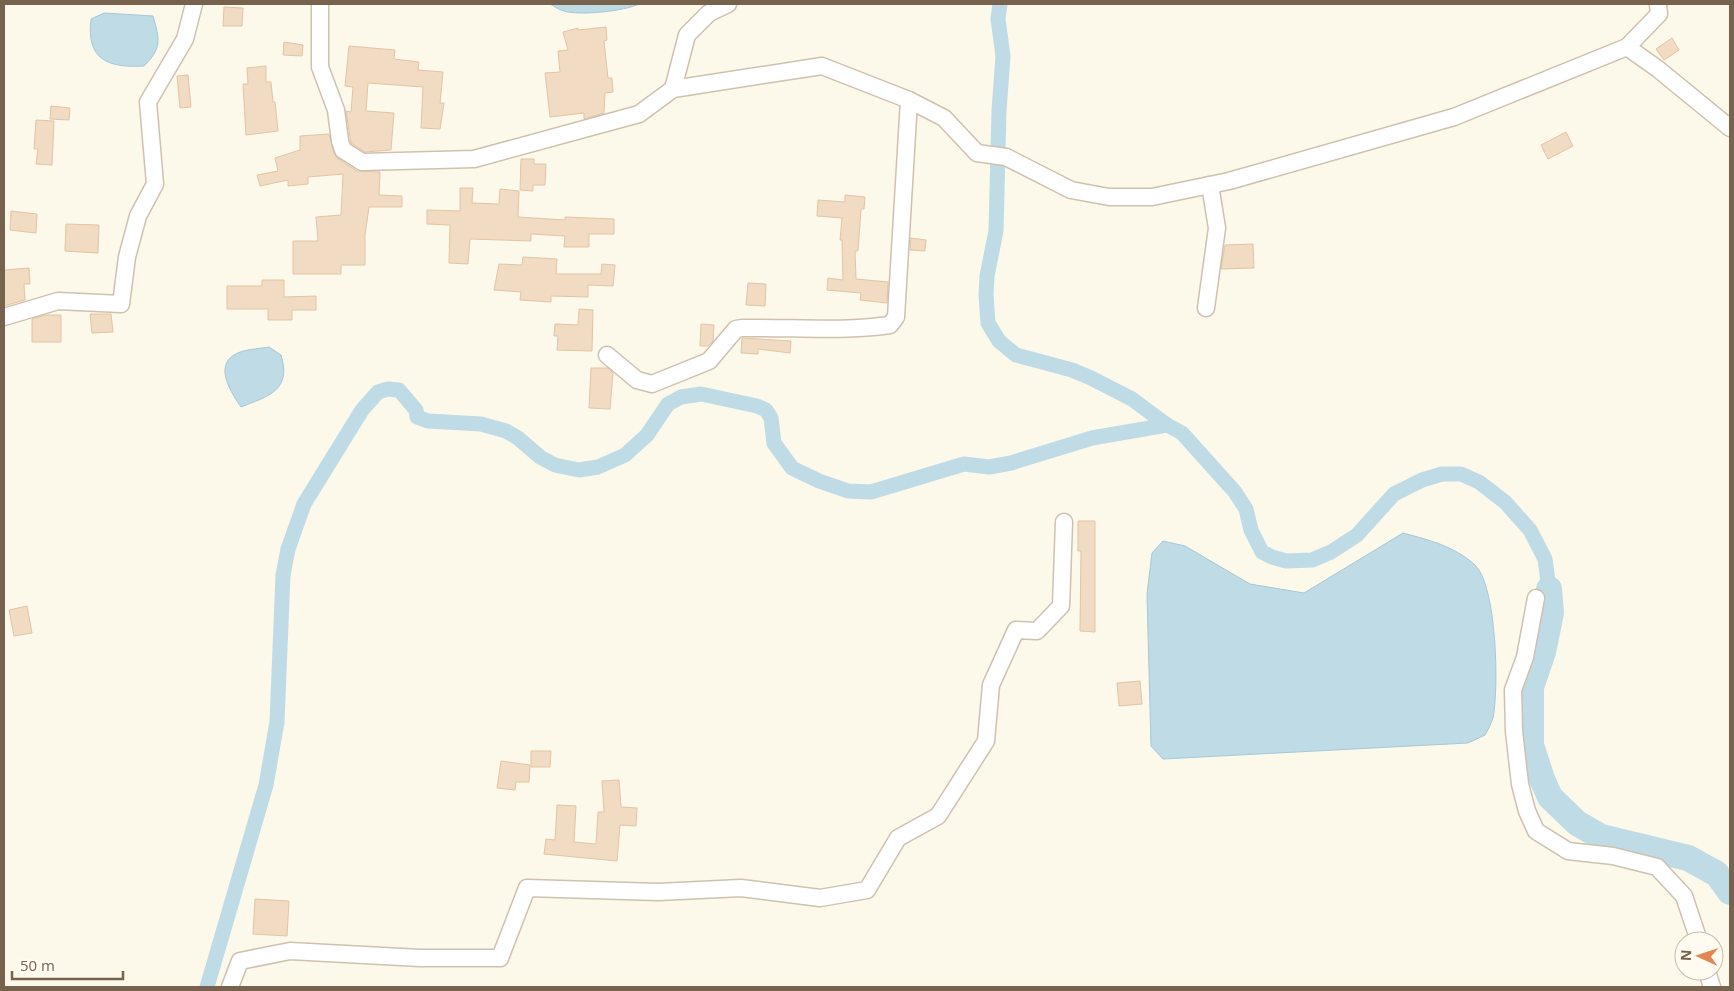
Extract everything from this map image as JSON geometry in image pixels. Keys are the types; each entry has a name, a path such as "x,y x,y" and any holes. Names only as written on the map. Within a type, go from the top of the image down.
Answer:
{"street":[{"path":"4,317 58,301 121,304 128,256 138,216 155,184 148,102 185,39 194,4"},
{"path":"320,4 320,67 336,110 343,150 362,162 474,159 639,114 673,89 822,66 909,100 944,118 977,153 1006,157 1071,190 1109,197 1152,196 1210,185 1285,166 1454,117 1627,47 1659,14 1658,4"},
{"path":"673,89 687,35 709,13 728,4"},
{"path":"1627,47 1658,69 1730,128"},
{"path":"607,355 637,380 652,384 708,361 736,330 742,328 806,330 851,329 890,325 896,317 909,100"},
{"path":"1206,308 1217,228 1210,185"},
{"path":"230,987 240,961 290,951 420,958 500,958 527,888 658,892 741,888 820,898 867,890 898,838 938,816 986,741 991,685 1016,630 1037,631 1061,606 1064,522"},
{"path":"1536,598 1525,657 1513,690 1514,731 1520,784 1527,811 1536,831 1568,851 1614,856 1657,868 1684,896 1696,931"}],"water":[{"path":"550,4 639,4 613,11 580,13 562,10"},
{"path":"104,13 153,16 158,38 157,49 144,66 110,63 102,59 96,52 90,33 91,19"},
{"path":"269,347 281,355 284,367 280,384 268,395 241,407 227,381 225,366 234,355 251,349"},
{"path":"1403,533 1450,548 1475,565 1482,576 1492,615 1496,662 1493,718 1485,735 1468,743 1163,759 1151,746 1147,594 1152,553 1163,541 1185,546 1250,584 1304,593"}],"building":[{"path":"224,7 243,8 242,26 223,26"},
{"path":"606,27 607,40 604,41 608,78 612,78 613,92 605,93 604,113 584,119 584,113 550,117 545,73 560,72 558,51 568,50 563,32 578,28 578,30"},
{"path":"1672,38 1679,50 1664,60 1656,49"},
{"path":"284,42 303,45 302,56 283,55"},
{"path":"349,46 395,50 394,59 419,62 418,70 443,72 440,103 444,103 440,129 421,128 423,87 368,83 366,111 394,113 391,150 365,152 351,143 346,111 351,112 353,87 345,86"},
{"path":"266,66 266,82 271,82 278,131 246,135 243,84 248,84 247,68"},
{"path":"188,75 191,107 180,108 177,76"},
{"path":"51,106 70,108 69,120 50,119"},
{"path":"36,120 54,121 52,165 36,164 38,149 34,149"},
{"path":"1566,132 1573,146 1548,159 1541,145"},
{"path":"329,134 337,158 357,171 380,172 379,195 402,196 402,207 369,207 365,235 365,265 341,265 341,274 293,274 293,241 318,241 316,217 341,215 343,174 308,177 308,184 288,186 288,180 260,186 257,175 278,171 275,158 300,150 300,136"},
{"path":"521,159 534,159 534,164 546,164 545,185 533,185 533,191 520,190"},
{"path":"460,188 473,188 472,203 499,204 500,189 519,191 518,217 565,220 565,217 614,219 614,234 589,234 589,247 564,247 565,236 531,234 531,241 470,239 468,264 449,263 450,225 427,224 427,210 460,211"},
{"path":"845,195 865,197 864,209 861,209 858,251 855,251 856,279 888,282 887,303 860,300 861,293 827,290 828,278 843,280 842,240 840,240 842,218 817,216 818,200 845,202"},
{"path":"11,211 37,214 36,233 10,230"},
{"path":"66,224 99,225 98,253 65,251"},
{"path":"911,238 926,240 925,251 910,250"},
{"path":"1253,244 1254,268 1221,269 1225,245"},
{"path":"523,257 557,259 556,274 601,274 602,264 615,265 613,286 588,285 588,297 551,296 551,302 520,300 521,292 494,290 499,264 522,265"},
{"path":"29,268 30,284 24,284 25,300 4,306 4,270"},
{"path":"262,280 284,280 284,297 316,296 316,310 292,310 292,320 268,320 268,309 227,309 227,286 262,286"},
{"path":"748,283 766,284 765,306 746,305"},
{"path":"579,309 593,310 592,351 557,350 558,336 554,336 555,324 578,325"},
{"path":"90,314 111,314 113,332 92,333"},
{"path":"45,315 61,315 61,342 32,342 32,319"},
{"path":"701,324 714,325 713,341 708,346 700,346"},
{"path":"742,338 791,341 790,353 758,349 758,354 741,353"},
{"path":"591,368 608,368 613,373 610,409 589,408"},
{"path":"1078,521 1095,521 1095,632 1080,631 1081,551 1078,551"},
{"path":"27,606 32,633 14,636 9,610"},
{"path":"1140,681 1142,704 1119,706 1117,683"},
{"path":"531,751 551,751 550,767 531,767"},
{"path":"501,761 530,765 529,782 516,782 515,790 497,788"},
{"path":"619,780 621,807 637,808 636,826 620,825 617,861 544,854 546,839 555,840 557,805 576,806 574,842 596,844 598,812 604,812 602,781"},
{"path":"255,899 289,901 287,936 253,934"}],"waterway":[{"path":"1000,4 998,19 1003,56 999,111 996,231 987,276 986,295 988,323 999,341 1016,355 1072,370 1091,378 1132,399 1167,425 1182,433 1235,492 1246,509 1251,530 1262,552 1272,557 1286,561 1312,560 1331,552 1357,535 1394,494 1422,480 1442,474 1461,474 1479,482 1505,502 1530,530 1545,559 1549,589"},
{"path":"207,987 266,785 277,722 283,575 288,549 304,504 362,410 378,392 388,389 399,390 416,410 417,417 428,421 481,424 506,431 518,438 540,457 555,465 579,470 598,467 625,455 647,435 668,404 681,397 701,394 757,406 766,410 771,418 774,443 792,468 819,481 848,491 871,492 964,464 989,467 1011,463 1092,438 1167,425"},
{"path":"1549,589 1551,613 1543,652 1531,687 1531,745 1550,797 1577,823 1601,837 1688,858 1717,874 1730,892"}]}
